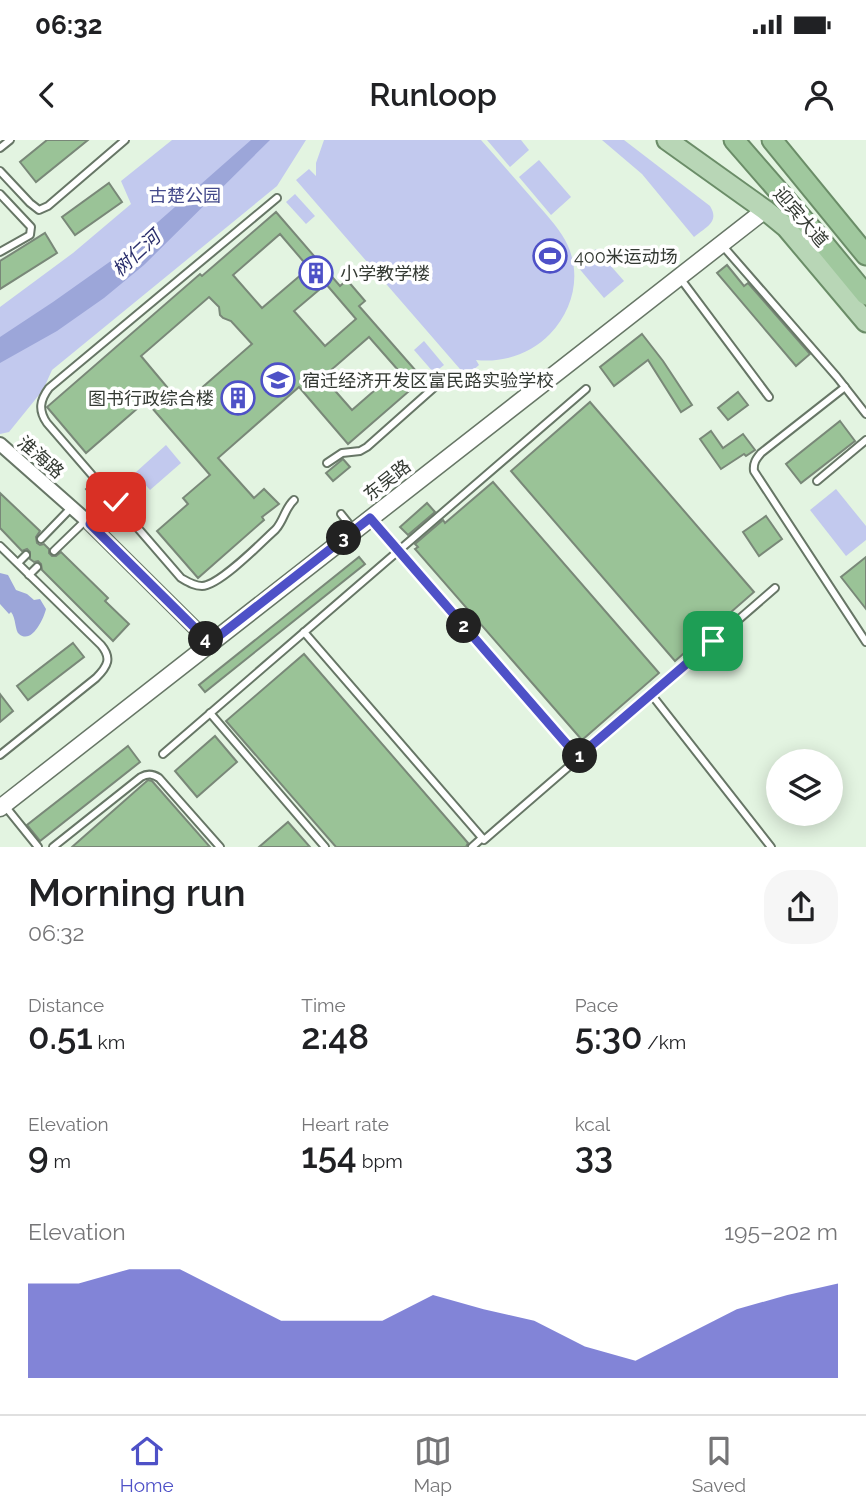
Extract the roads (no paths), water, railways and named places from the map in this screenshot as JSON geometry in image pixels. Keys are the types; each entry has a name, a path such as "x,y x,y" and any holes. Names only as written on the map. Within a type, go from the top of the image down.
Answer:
{"highway":[{"name":"迎宾大道","path":"734,140 866,295"},
{"name":"迎宾大道","path":"773,140 866,255"},
{"path":"773,140 866,238"}],"main road":[{"path":"667,140 765,209 786,227 866,322"}],"street":[{"name":"东吴路","path":"2,806 765,209"},
{"name":"淮海路","path":"0,444 88,522 210,643"}],"lane":[{"path":"0,148 10,140"},
{"path":"0,171 39,209 48,206 125,140"},
{"path":"0,194 31,227 30,235 0,252"},
{"path":"277,198 49,388 41,400 40,411 47,423 181,578 191,584 201,586 216,581 276,529 294,500"},
{"path":"721,243 866,414"},
{"path":"678,276 769,397"},
{"path":"327,463 342,453 367,447 438,384"},
{"path":"845,387 761,453 754,471 866,642"},
{"path":"163,754 586,389"},
{"path":"817,481 866,440"},
{"path":"54,551 116,502"},
{"path":"41,539 72,508"},
{"path":"341,514 354,530"},
{"path":"370,518 578,757"},
{"path":"0,546 107,653 107,662 96,678 0,755"},
{"path":"18,563 26,555"},
{"path":"29,575 37,567"},
{"path":"472,847 482,838 484,840 775,588"},
{"path":"304,632 482,838"},
{"path":"651,694 771,847"},
{"path":"210,713 325,847"},
{"path":"53,847 147,774 159,778 220,847"},
{"path":"2,806 35,846"}],"water":[{"name":"树仁河","path":"251,140 270,140 144,265 104,298 57,331 0,363 0,337 125,251"},
{"path":"0,573 8,575 16,590 34,600 40,599 46,609 37,629 28,636 19,634 13,615 0,604"}],"place":[{"name":"400米运动场","path":"550,256"},
{"name":"小学教学楼","path":"316,273"},
{"name":"宿迁经济开发区富民路实验学校","path":"278,380"},
{"name":"图书行政综合楼","path":"238,398"}],"park label":[{"name":"古楚公园","path":"185,195"}]}
